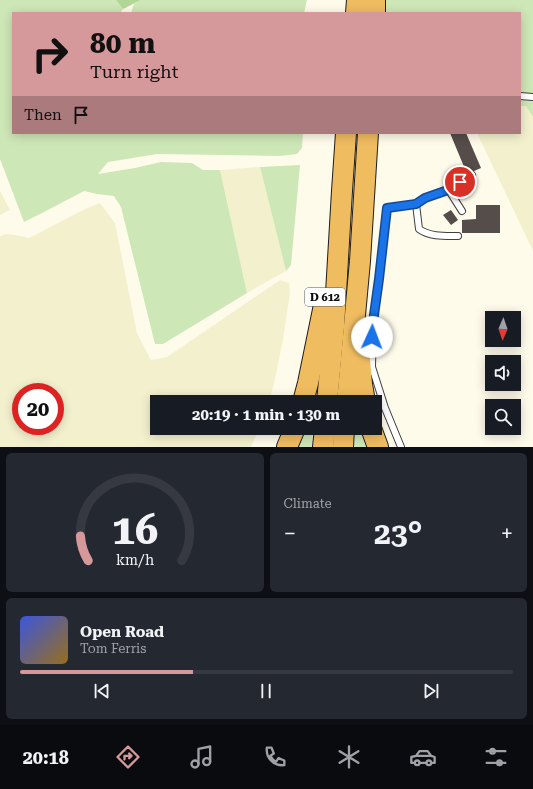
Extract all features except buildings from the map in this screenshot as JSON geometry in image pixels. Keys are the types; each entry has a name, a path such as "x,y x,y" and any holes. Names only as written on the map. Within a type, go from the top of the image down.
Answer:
{"highway":[{"path":"356,12 357,0"},
{"path":"375,0 375,12"},
{"name":"D 612","path":"305,395 323,313 342,191 346,134"},
{"name":"D 612","path":"348,395 360,261 368,134"},
{"path":"328,395 334,327 342,191"},
{"path":"360,261 360,356 364,395"},
{"path":"287,447 292,435"},
{"path":"323,447 324,435"},
{"path":"343,447 344,435"},
{"path":"374,435 378,447"}],"lane":[{"path":"521,96 533,96"},
{"path":"401,447 385,408 372,367 373,322 387,208 416,204 425,198 445,191 472,175"},
{"path":"448,189 462,211"},
{"path":"416,204 419,229 424,233 439,236 458,236"}],"shaded area":[{"path":"526,105 533,117 533,251 477,134 521,134 521,106"},
{"path":"260,167 286,271 247,293 220,170"},
{"path":"0,191 10,210 0,215"},
{"path":"100,203 115,223 137,333 151,360 167,357 280,280 289,283 290,293 283,340 271,395 150,395 150,435 256,435 251,447 0,447 0,236 6,234 29,238 85,209"}],"green space":[{"path":"0,0 116,0 123,9 121,12 12,12 12,134 303,134 302,148 297,154 280,156 157,154 108,162 98,174 161,162 192,163 203,170 220,170 247,293 163,344 155,344 121,207 114,196 84,191 24,222 0,159"},
{"path":"116,0 141,0 123,9"},
{"path":"141,0 307,0 304,12 131,12 134,4"},
{"path":"386,0 533,0 533,117 526,106 521,106 521,12 385,12"},
{"path":"300,165 291,265 286,271 260,167"},
{"path":"301,435 313,435 312,447 297,447"},
{"path":"352,435 367,435 370,447 351,447"}],"route":[{"path":"372,337 387,208 416,204 425,198 445,191 460,182"}]}
